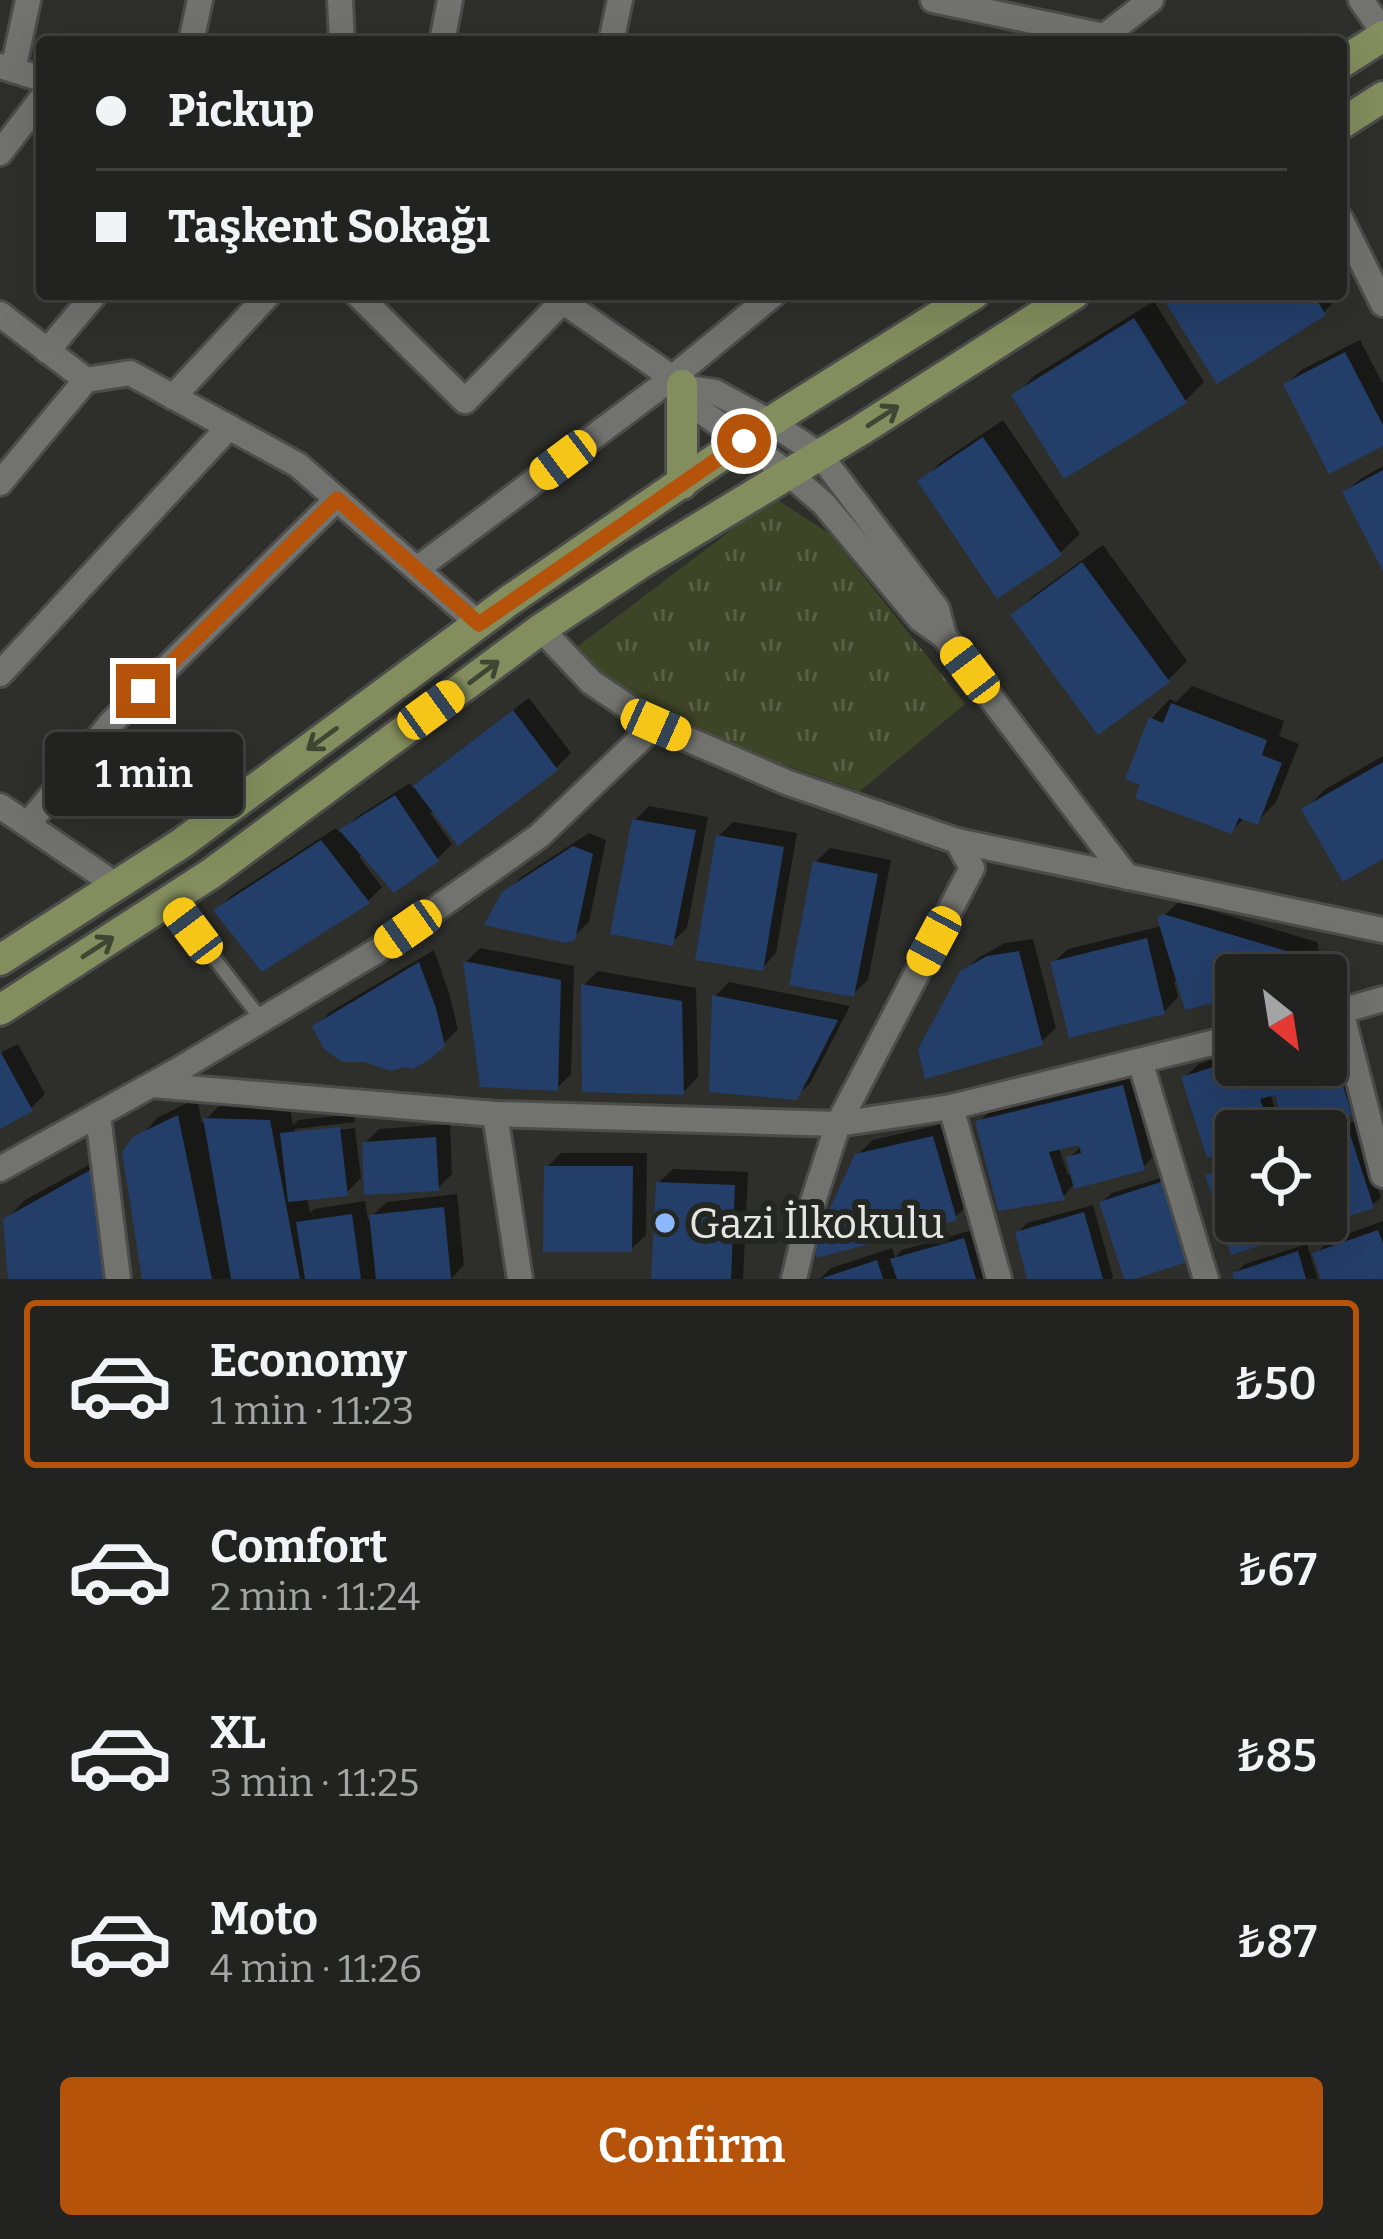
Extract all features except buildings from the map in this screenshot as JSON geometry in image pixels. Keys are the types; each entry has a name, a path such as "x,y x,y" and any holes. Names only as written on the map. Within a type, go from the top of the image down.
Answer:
{"main road":[{"path":"1347,59 1383,34"},
{"path":"1347,120 1383,97"},
{"path":"0,960 182,843 479,624 770,422 964,300"},
{"path":"0,1010 212,873 541,629 1065,300"},
{"path":"680,384 682,484"}],"street":[{"path":"28,0 7,68 36,77"},
{"path":"192,36 200,0"},
{"path":"340,0 342,36"},
{"path":"443,36 450,0"},
{"path":"612,36 620,0"},
{"path":"934,0 1087,36"},
{"path":"1104,36 1151,0"},
{"path":"1361,0 1383,34"},
{"path":"0,153 36,106"},
{"path":"1347,232 1383,304"},
{"path":"47,350 90,300"},
{"path":"173,397 262,300"},
{"path":"363,300 465,401 555,300"},
{"path":"560,300 680,384 698,409 824,504 920,619 944,636 1127,878"},
{"path":"417,569 680,384 768,300"},
{"path":"0,314 86,380"},
{"path":"4,468 86,380 130,373 298,465 479,624"},
{"path":"680,384 715,392 820,455 937,608 944,636"},
{"path":"0,674 229,427"},
{"path":"28,824 111,723 337,499"},
{"path":"541,629 591,682 656,725 786,782 957,841 1383,930"},
{"path":"0,1169 375,952 538,836 656,725"},
{"path":"0,806 116,885"},
{"path":"794,1279 838,1124 973,868 957,841"},
{"path":"1347,1009 1383,999"},
{"path":"152,1085 495,1114 838,1124 951,1107 1215,1042"},
{"path":"1347,1056 1383,1175"},
{"path":"1139,1061 1206,1279"},
{"path":"951,1107 998,1279"},
{"path":"98,1114 118,1279"},
{"path":"495,1114 520,1279"}],"lane":[{"path":"170,901 262,1021"}],"green space":[{"path":"774,498 830,534 965,704 860,791 630,711 573,650"}],"place":[{"name":"Gazi İlkokulu","path":"665,1223"}],"route":[{"path":"143,691 337,499 479,624 744,441"}]}
